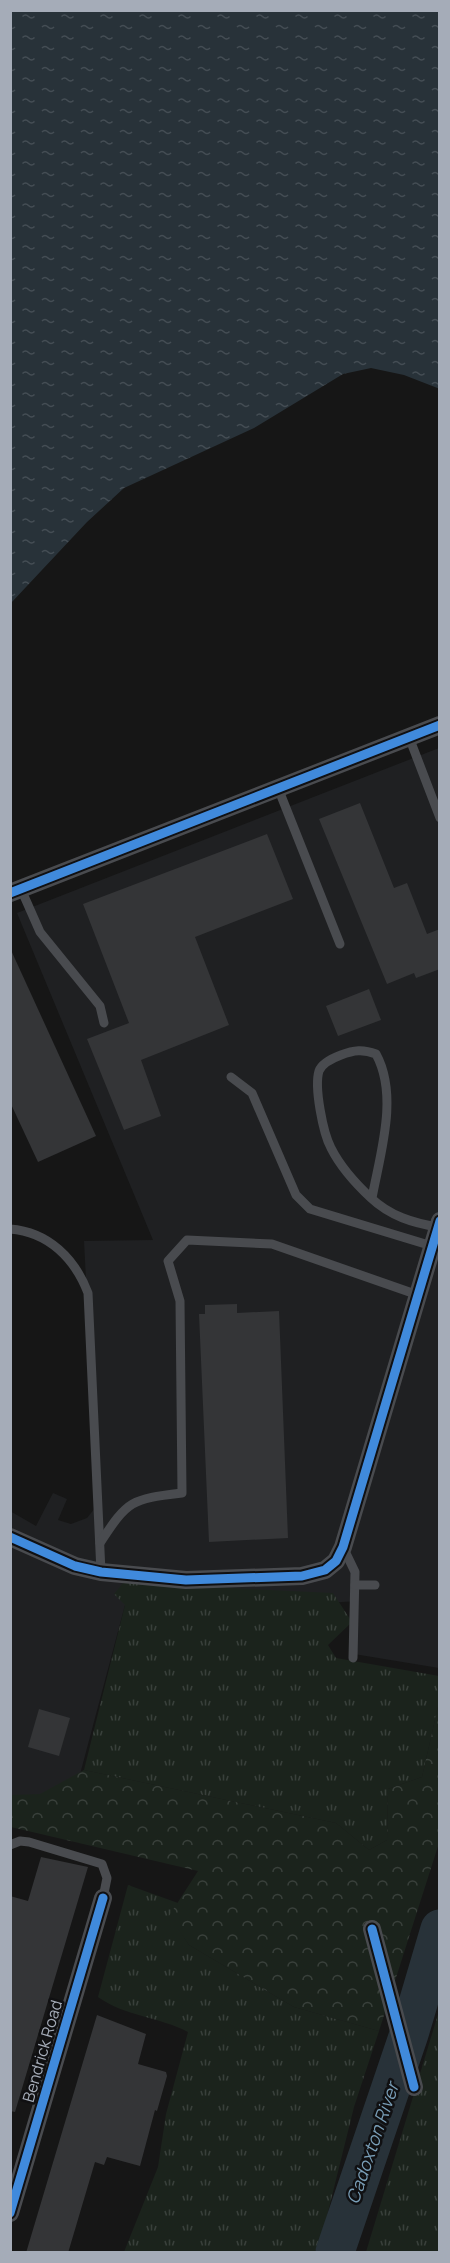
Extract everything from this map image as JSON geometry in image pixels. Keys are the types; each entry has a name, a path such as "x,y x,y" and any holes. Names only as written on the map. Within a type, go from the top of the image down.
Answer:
{"street":[{"path":"16,891 440,725"},
{"path":"10,1537 75,1566 101,1572 186,1580 302,1576 325,1570 336,1561 343,1547 439,1224"},
{"name":"Bendrick Road","path":"10,2213 103,1898"},
{"path":"372,1929 414,2087"}],"lane":[{"path":"409,738 440,818"},
{"path":"278,788 340,944"},
{"path":"16,891 40,932 100,1006 104,1023"},
{"path":"372,1198 381,1155 386,1079 376,1053 364,1049 332,1058 320,1070 317,1085 324,1128 330,1147 347,1172 372,1198 411,1222 439,1224"},
{"path":"231,1077 252,1093 296,1195 310,1209 432,1246"},
{"path":"10,1228 59,1247 80,1271 88,1293 101,1572"},
{"path":"100,1543 120,1512 143,1498 182,1493 180,1301 168,1261 187,1240 272,1244 418,1295"},
{"path":"343,1547 355,1572 353,1658"},
{"path":"355,1585 375,1585"},
{"path":"10,1845 20,1841 45,1845 102,1864 107,1878 103,1898"}],"shaded area":[{"path":"439,748 439,1668 354,1654 358,1601 201,1611 125,1605 70,1812 11,1798 10,1511 36,1526 53,1493 67,1499 58,1520 71,1524 87,1518 95,1508 97,1490 84,1241 153,1240 17,913"}],"green space":[{"path":"123,1583 333,1593 352,1622 328,1645 336,1658 439,1676 439,1702 422,1777 388,1789 387,1840 369,1850 336,1823 84,1770 125,1605 114,1594"},
{"path":"439,1702 439,1843 379,2031 294,2007 189,1945 169,1916 198,1871 11,1827 10,1795 40,1794 84,1770 336,1823 369,1850 387,1840 388,1789 422,1777"},
{"path":"128,1885 178,1903 170,1916 189,1945 294,2007 379,2031 354,2107 324,2228 315,2252 124,2252 158,2167 166,2114 188,2032 119,2008 98,1997"},
{"path":"439,2011 439,2252 366,2252"}],"water":[{"path":"11,10 439,11 440,389 404,375 371,368 343,374 254,428 124,488 87,522 11,603"}],"building":[{"path":"360,803 394,888 407,883 427,934 440,929 440,969 416,978 414,973 387,984 319,819"},
{"path":"267,834 293,899 195,937 229,1025 141,1060 161,1116 124,1130 87,1039 129,1023 83,904"},
{"path":"10,948 96,1136 38,1162 10,1102"},
{"path":"369,989 381,1020 338,1036 326,1006"},
{"path":"237,1304 237,1313 279,1311 288,1538 209,1542 199,1314 205,1314 205,1305"},
{"path":"39,1709 70,1718 59,1756 28,1747"},
{"path":"41,1857 88,1867 15,2112 10,2111 10,1896 28,1901"},
{"path":"97,2015 146,2034 138,2064 166,2072 167,2076 157,2111 155,2110 140,2166 107,2157 104,2165 95,2162 68,2253 26,2253"}],"waterway":[{"name":"Cadoxton River","path":"335,2252 409,2034 440,1929"}],"cycle path":[{"path":"10,893 440,725"},
{"path":"10,1537 75,1566 101,1572 186,1580 302,1576 325,1570 336,1561 343,1547 440,1221"},
{"path":"10,2213 103,1898"},
{"path":"372,1929 414,2087"}]}
